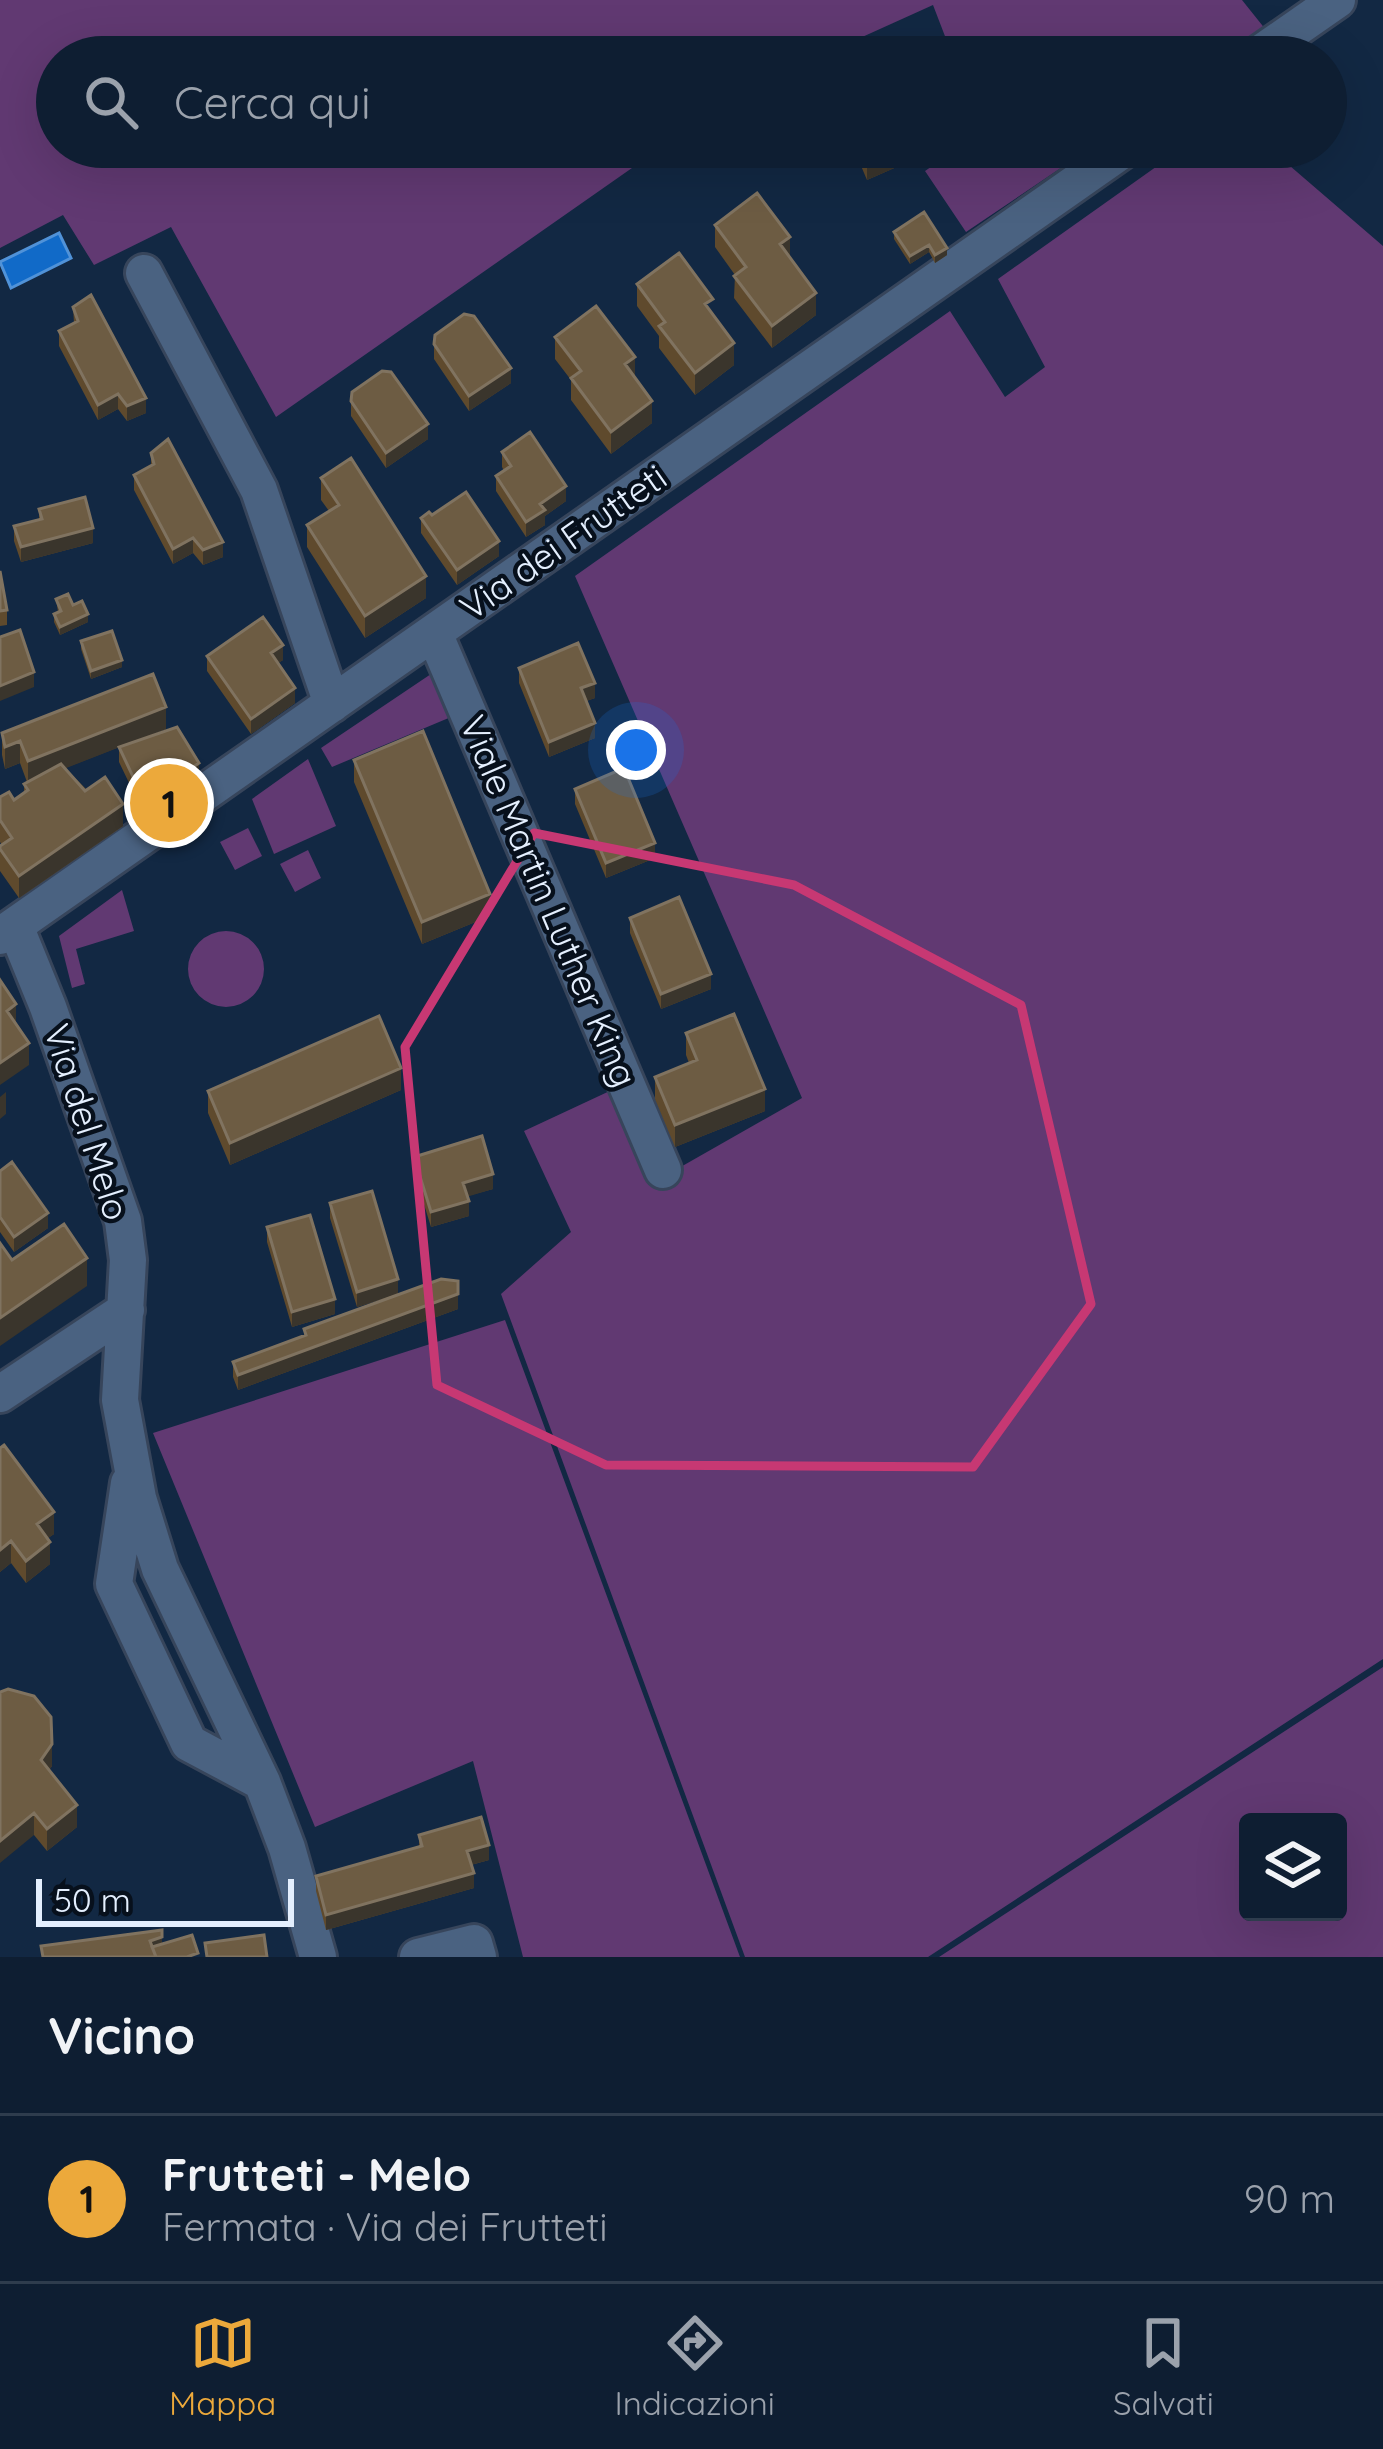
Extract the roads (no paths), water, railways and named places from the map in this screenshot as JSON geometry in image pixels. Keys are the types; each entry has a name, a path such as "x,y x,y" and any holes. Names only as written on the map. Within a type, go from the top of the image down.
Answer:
{"street":[{"path":"1285,36 1336,0"},
{"name":"Via dei Frutteti","path":"8,931 1097,168"},
{"path":"144,273 259,490 332,704"},
{"name":"Viale Martin Luther King","path":"434,632 663,1170"},
{"name":"Via del Melo","path":"8,931 48,1007 123,1221 128,1260 120,1400 132,1467 160,1569 262,1782 287,1848 318,1957"},
{"path":"0,1394 126,1310"},
{"path":"418,1957 474,1943 478,1957"}],"water":[{"path":"59,233 71,258 11,288 0,262"}],"place":[{"name":"Frutteti - Melo","path":"169,803"}]}
